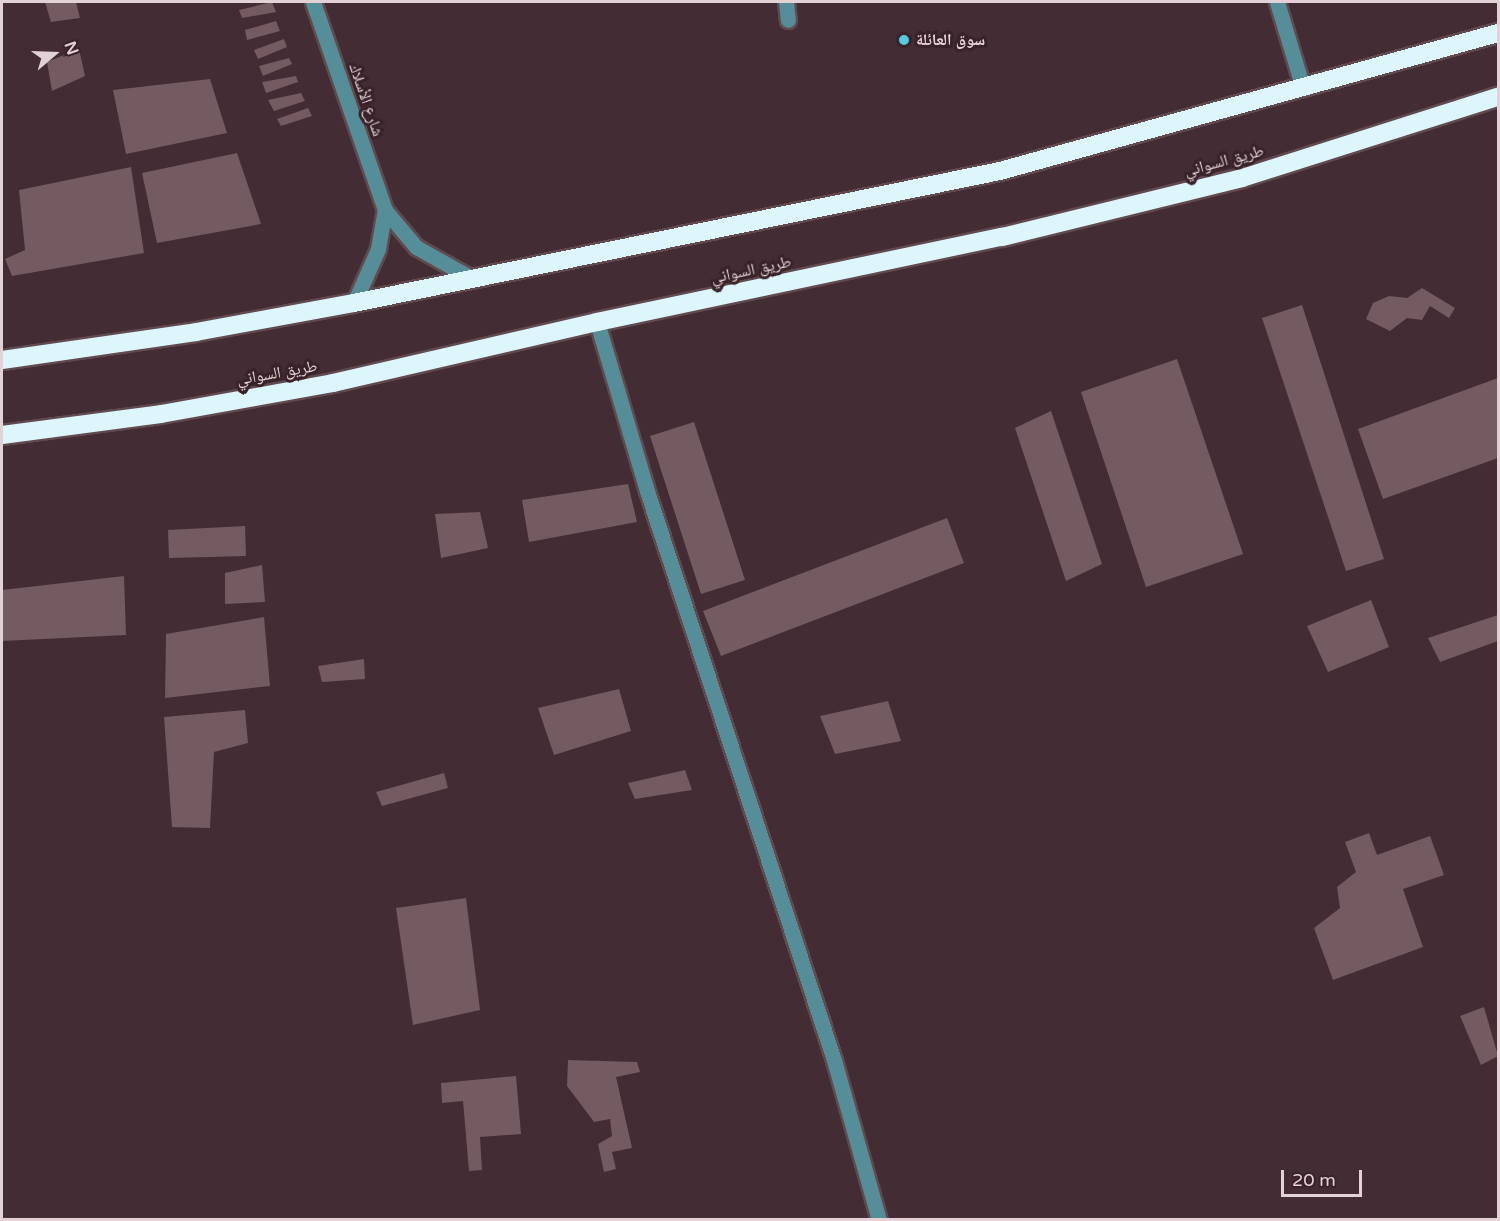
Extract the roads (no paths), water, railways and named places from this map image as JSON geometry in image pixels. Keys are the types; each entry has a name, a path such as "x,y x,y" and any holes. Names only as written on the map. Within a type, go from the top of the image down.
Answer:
{"highway":[{"path":"2,360 196,332 354,303 1000,171 1498,33"},
{"name":"طريق السواني","path":"2,435 161,414 333,383 597,322 1002,237 1196,189 1498,97"}],"street":[{"name":"شارع الأسلاك","path":"314,2 385,210 416,247 473,279"},
{"path":"786,2 788,20"},
{"path":"1277,2 1303,88"},
{"name":"شارع الأسلاك","path":"354,303 378,249 385,210"},
{"path":"597,322 647,491 834,1060 879,1220"}],"place":[{"name":"سوق العائلة","path":"904,40"}]}
